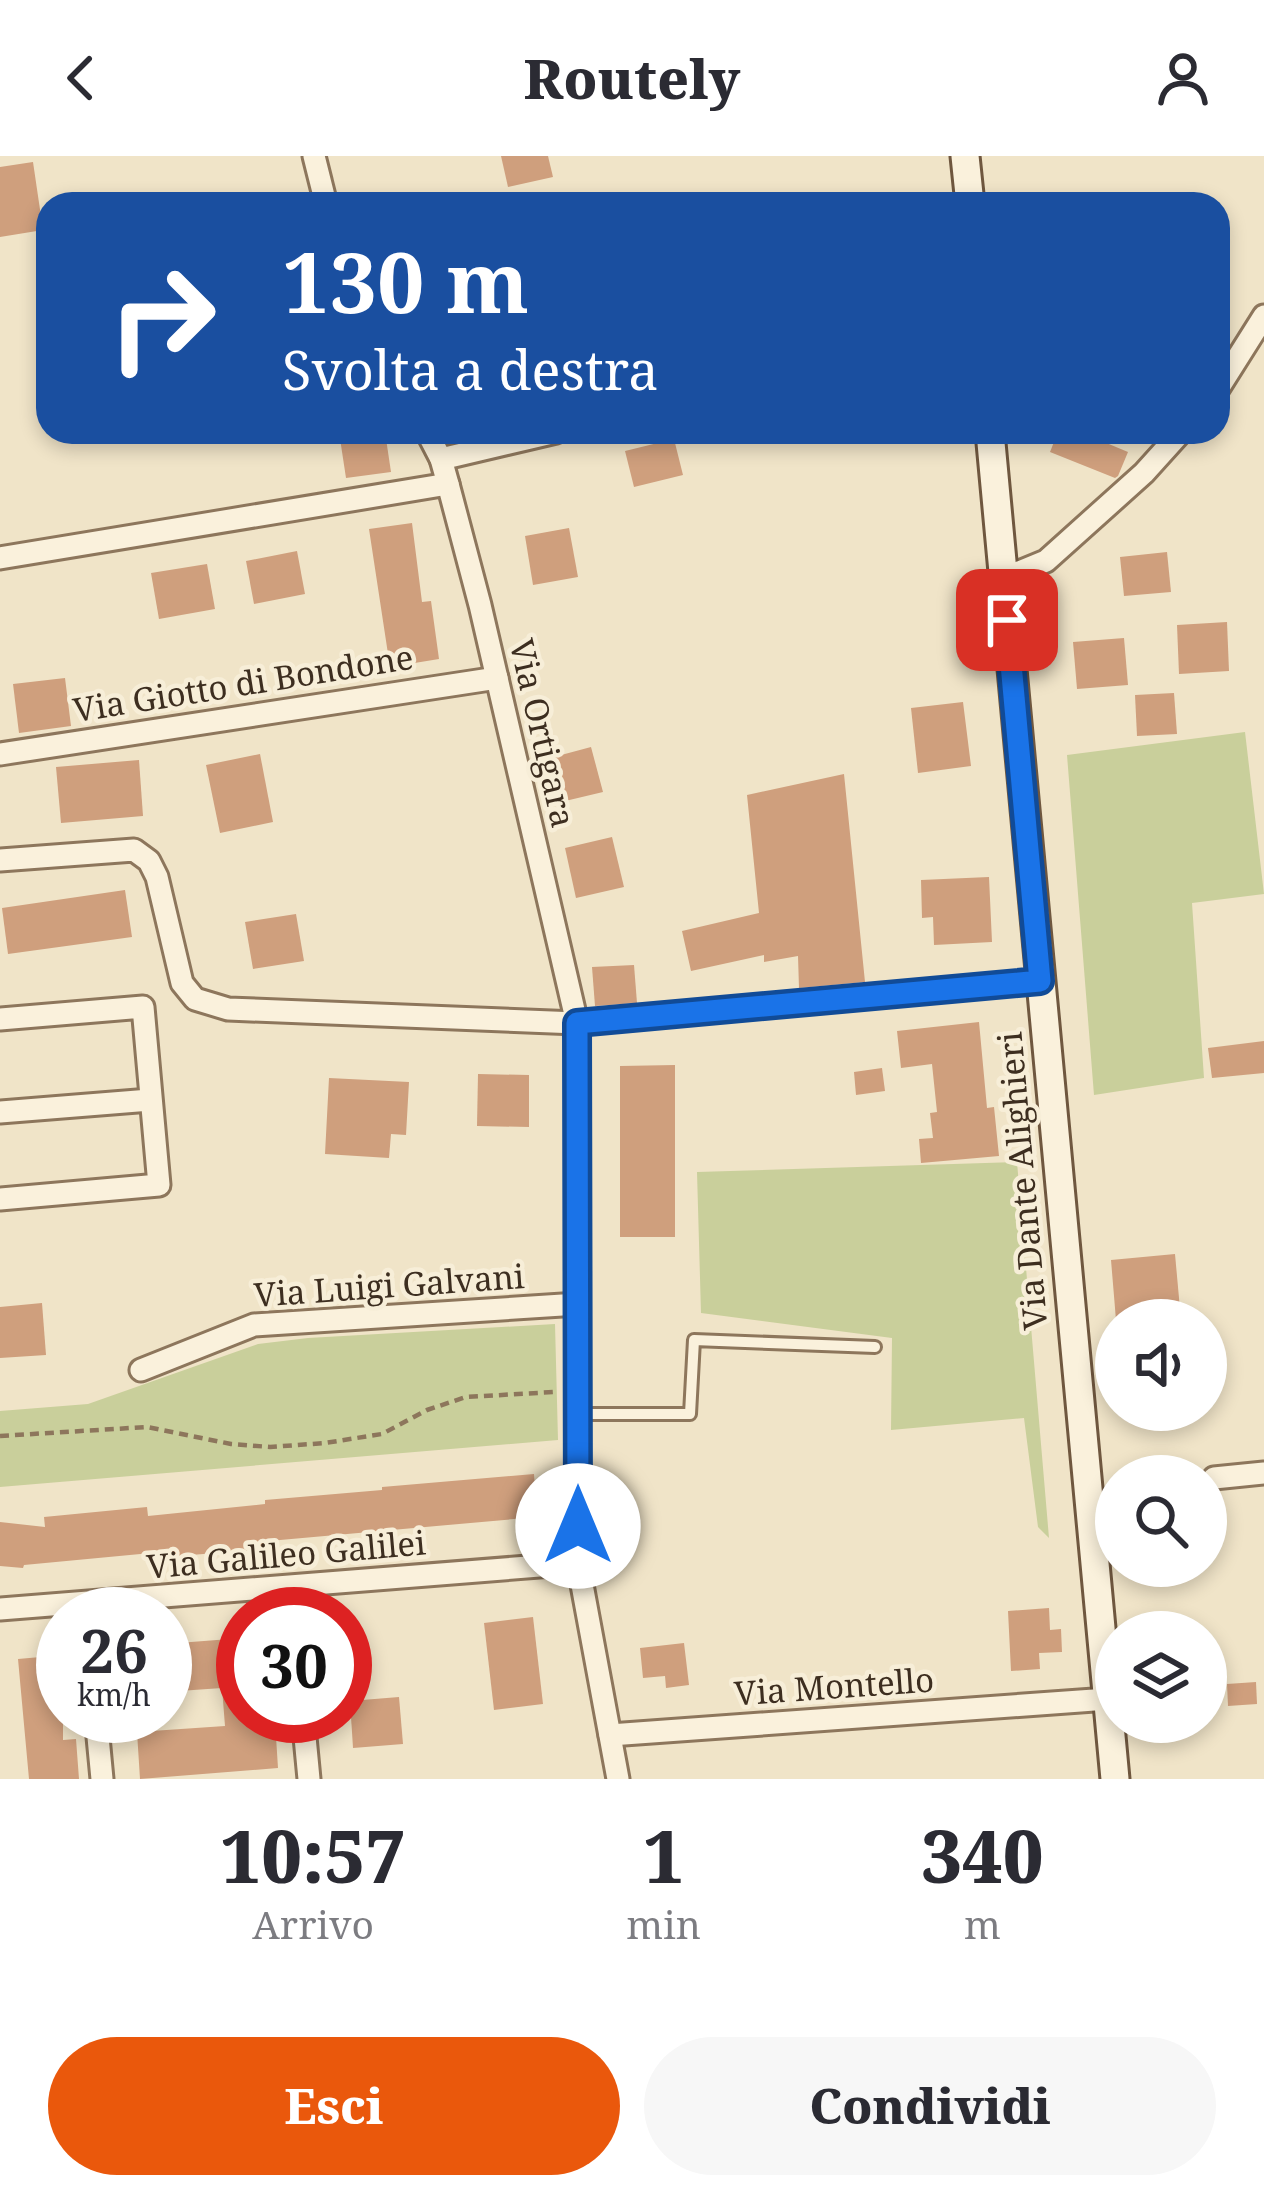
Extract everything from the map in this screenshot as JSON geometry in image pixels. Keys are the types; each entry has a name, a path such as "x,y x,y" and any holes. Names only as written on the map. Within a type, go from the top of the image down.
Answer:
{"street":[{"path":"314,156 323,192"},
{"path":"965,156 969,192"},
{"path":"1230,370 1264,316"},
{"name":"Via Ortigara","path":"434,444 497,678 577,1023 578,1563 610,1736"},
{"path":"441,459 505,444"},
{"name":"Via Dante Alighieri","path":"991,444 1100,1611"},
{"path":"1004,575 1046,560 1170,444"},
{"path":"0,558 448,484"},
{"name":"Via Giotto di Bondone","path":"0,754 497,678"},
{"path":"0,860 134,850 149,861 157,878 182,983 195,1000 228,1009 577,1023 1040,981"},
{"path":"0,1019 143,1007 159,1185 0,1199"},
{"path":"0,1112 150,1100"},
{"name":"Via Luigi Galvani","path":"142,1370 254,1324 578,1304"},
{"path":"1227,1477 1264,1473"},
{"name":"Via Galileo Galilei","path":"291,1587 578,1563"},
{"name":"Via Galileo Galilei","path":"0,1609 36,1609"},
{"name":"Via Montello","path":"610,1736 1095,1700"},
{"path":"610,1736 618,1779"},
{"path":"99,1743 103,1779"},
{"path":"306,1743 309,1779"},
{"name":"Via Dante Alighieri","path":"1112,1743 1115,1779"}],"lane":[{"path":"578,1402 690,1414 694,1340 875,1347"}],"path":[{"path":"0,1436 146,1427 270,1447 382,1434 427,1410 466,1397 578,1402"}],"green space":[{"path":"1245,732 1264,894 1192,903 1204,1078 1094,1095 1067,755"},
{"path":"1017,1162 1049,1538 1038,1527 1024,1418 891,1430 892,1338 701,1313 697,1172"},
{"path":"555,1324 558,1440 0,1487 0,1411 88,1404 258,1344"}],"building":[{"path":"501,156 548,156 553,177 508,187"},
{"path":"33,162 36,231 0,237 0,167"},
{"path":"341,444 387,444 391,472 346,478"},
{"path":"675,444 683,475 634,487 625,451"},
{"path":"1053,444 1109,444 1128,452 1115,478 1050,452"},
{"path":"412,523 422,602 431,601 439,659 390,667 369,529"},
{"path":"569,528 578,577 533,585 525,536"},
{"path":"297,551 305,594 254,604 246,561"},
{"path":"1167,552 1171,592 1124,596 1120,557"},
{"path":"207,564 215,609 159,619 151,573"},
{"path":"1227,622 1229,671 1179,674 1177,625"},
{"path":"1124,638 1128,685 1077,689 1073,642"},
{"path":"65,678 71,726 19,733 13,684"},
{"path":"1174,693 1177,734 1137,736 1135,695"},
{"path":"963,702 971,766 918,773 911,708"},
{"path":"591,747 603,792 561,802 550,758"},
{"path":"260,754 273,822 220,833 206,765"},
{"path":"139,760 143,816 61,823 56,767"},
{"path":"844,774 865,982 799,988 798,956 764,962 764,955 691,971 682,931 759,913 747,795"},
{"path":"612,837 624,887 576,898 565,848"},
{"path":"989,877 992,942 934,945 933,917 922,918 921,880"},
{"path":"125,890 132,937 8,954 2,908"},
{"path":"296,914 304,961 253,969 245,922"},
{"path":"634,965 637,1003 595,1006 592,967"},
{"path":"979,1022 987,1108 994,1107 999,1156 921,1163 919,1139 933,1138 930,1113 937,1112 932,1064 901,1068 897,1031"},
{"path":"1264,1041 1264,1073 1212,1078 1208,1048"},
{"path":"675,1065 675,1237 620,1237 620,1066"},
{"path":"882,1068 885,1091 856,1095 854,1072"},
{"path":"478,1074 529,1075 529,1127 477,1126"},
{"path":"329,1078 409,1082 406,1135 391,1134 389,1158 325,1154"},
{"path":"1175,1254 1179,1299 1114,1299 1111,1260"},
{"path":"42,1303 46,1355 0,1358 0,1307"},
{"path":"534,1474 537,1517 269,1541 270,1549 0,1566 0,1522 45,1527 44,1517 147,1507 148,1516"},
{"path":"1049,1608 1050,1630 1061,1629 1062,1652 1039,1653 1040,1669 1011,1671 1008,1611"},
{"path":"533,1617 543,1704 494,1710 484,1623"},
{"path":"216,1640 216,1688 192,1690 192,1642"},
{"path":"684,1643 689,1685 666,1688 665,1676 643,1678 640,1648"},
{"path":"36,1657 36,1743 76,1743 79,1779 29,1779 18,1659"},
{"path":"1256,1682 1257,1704 1228,1706 1227,1684"},
{"path":"399,1697 403,1744 353,1748 353,1743 372,1743 372,1699"},
{"path":"216,1727 216,1743 276,1743 278,1768 140,1779 138,1743 192,1743 192,1728"}],"route":[{"path":"578,1526 577,1023 1040,981 1007,620"}]}
